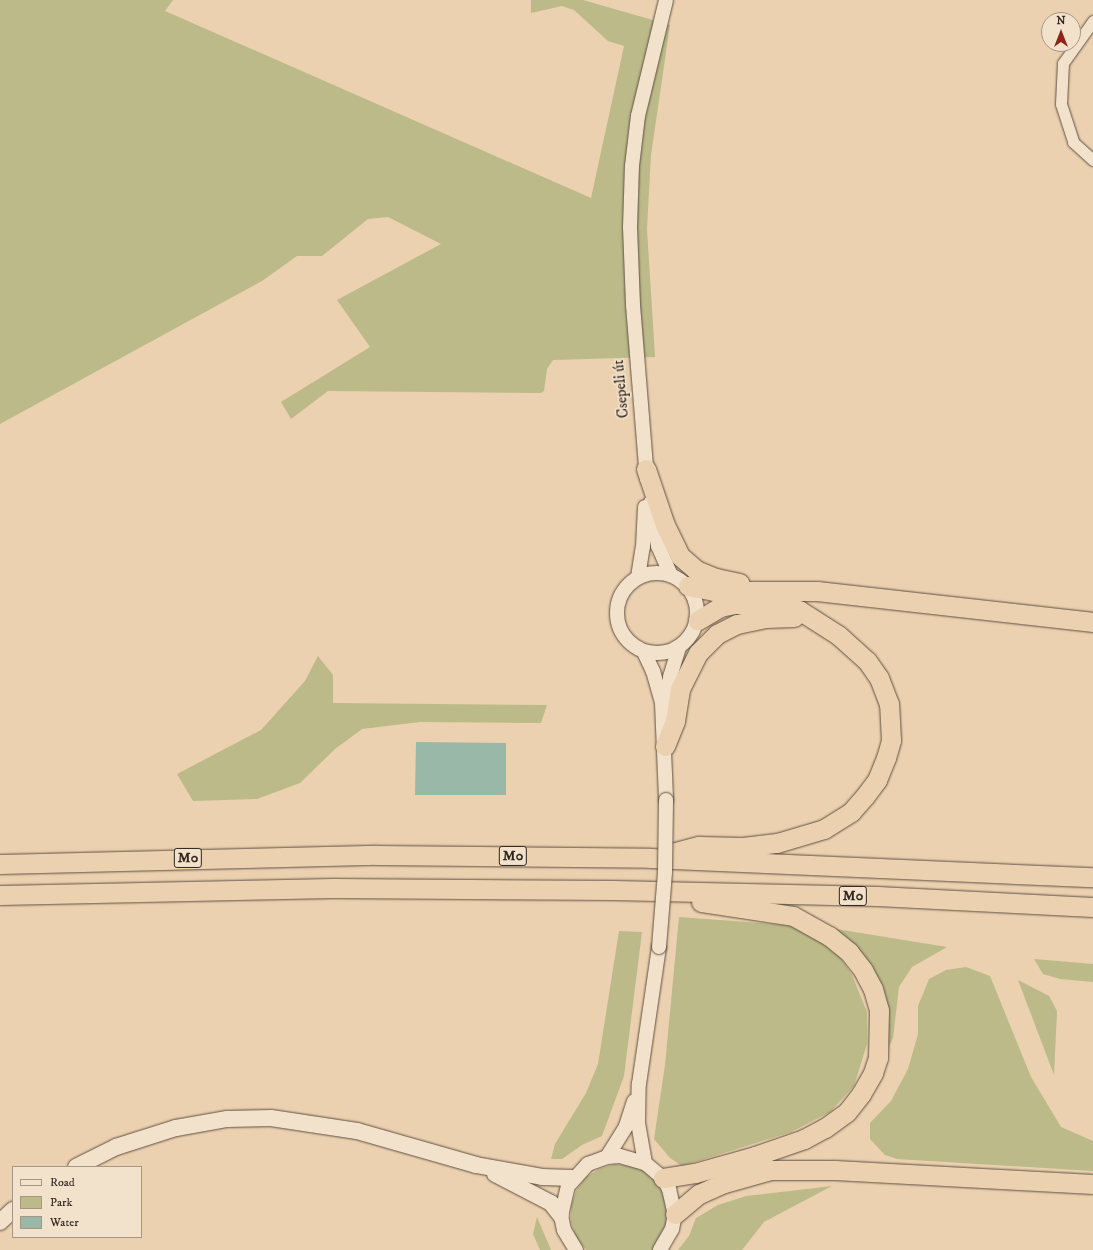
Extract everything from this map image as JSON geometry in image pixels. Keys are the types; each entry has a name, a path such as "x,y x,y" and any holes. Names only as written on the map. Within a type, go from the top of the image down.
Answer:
{"highway":[{"path":"646,469 672,542 680,556 696,570 716,578 784,590"},
{"path":"688,586 713,591 817,591 1093,622"},
{"path":"650,858 699,846 743,846 806,836 838,821 865,796 877,780 886,758 891,740 889,704 879,678 854,647 822,624 799,610 766,604 727,605 698,620"},
{"path":"665,746 675,721 680,689 688,669 698,653 717,634 737,624 765,618 791,617 822,624"},
{"name":"M0","path":"0,864 377,855 650,858 1093,877"},
{"name":"M0","path":"0,895 332,888 613,890 869,896 1093,907"},
{"path":"613,890 793,916 829,936 849,952 863,970 873,989 879,1010 880,1043 873,1073 847,1112 825,1128 790,1144 695,1173 663,1178"},
{"path":"675,1214 699,1194 724,1183 771,1170 901,1173 1093,1184"}],"main road":[{"path":"78,1166 116,1147 153,1134 204,1123 249,1118 295,1120 357,1131 476,1165 542,1177 573,1178"},
{"path":"476,1165 533,1192 552,1203 562,1216"},
{"path":"0,1222 12,1211"}],"street":[{"name":"Csepeli út","path":"666,0 638,116 632,166 630,228 633,305 646,469 658,546 671,575"},
{"path":"1093,21 1063,63 1061,104 1073,142 1093,160"},
{"name":"Csepeli út","path":"638,577 643,547 646,469"},
{"path":"646,1163 638,1124 639,1084 659,947 665,872 665,746 670,677 679,648 694,631 698,620 696,602 688,586 671,575 660,572 638,577 622,594 617,614 624,637 644,652 658,687 665,746"},
{"path":"644,652 668,652 679,648"},
{"path":"607,1157 626,1126 639,1084"},
{"path":"576,1250 564,1230 562,1216 564,1196 573,1178 588,1164 607,1157 633,1158 646,1163 663,1178 669,1189 675,1214 672,1229 660,1250"}],"green space":[{"path":"0,0 173,0 165,11 591,198 624,46 608,41 574,10 562,6 531,13 531,0 583,0 670,25 651,155 647,229 655,357 553,360 547,369 544,391 541,393 328,391 291,419 281,402 370,347 337,300 441,244 388,217 368,219 322,256 297,256 262,281 0,424"},
{"path":"318,656 333,675 333,703 547,705 541,723 420,722 362,729 335,749 300,783 257,799 193,801 177,774 261,730 305,681"},
{"path":"679,917 800,926 836,951 852,975 867,1012 867,1044 854,1086 830,1112 791,1132 682,1166 670,1158 654,1139 665,1065"},
{"path":"836,929 947,947 912,967 899,987 893,1038 882,1061 859,951"},
{"path":"619,931 642,932 624,1076 602,1136 582,1145 562,1159 551,1159 555,1144 586,1093 598,1064"},
{"path":"1034,959 1093,964 1093,982 1060,979 1043,974"},
{"path":"966,967 990,976 1031,1077 1061,1127 1093,1141 1093,1171 897,1159 885,1155 870,1139 870,1123 891,1101 908,1069 918,1034 918,1006 929,979 946,970"},
{"path":"1018,980 1049,996 1057,1011 1054,1075"},
{"path":"615,1164 632,1166 647,1172 660,1184 668,1198 667,1231 653,1250 586,1250 576,1237 571,1222 571,1206 576,1191 585,1178 599,1169"},
{"path":"832,1186 764,1222 742,1250 678,1250 689,1236 696,1218 718,1205 746,1196"},
{"path":"537,1217 551,1250 540,1250 533,1234"}],"water":[{"path":"416,742 506,743 506,795 415,795"}]}
